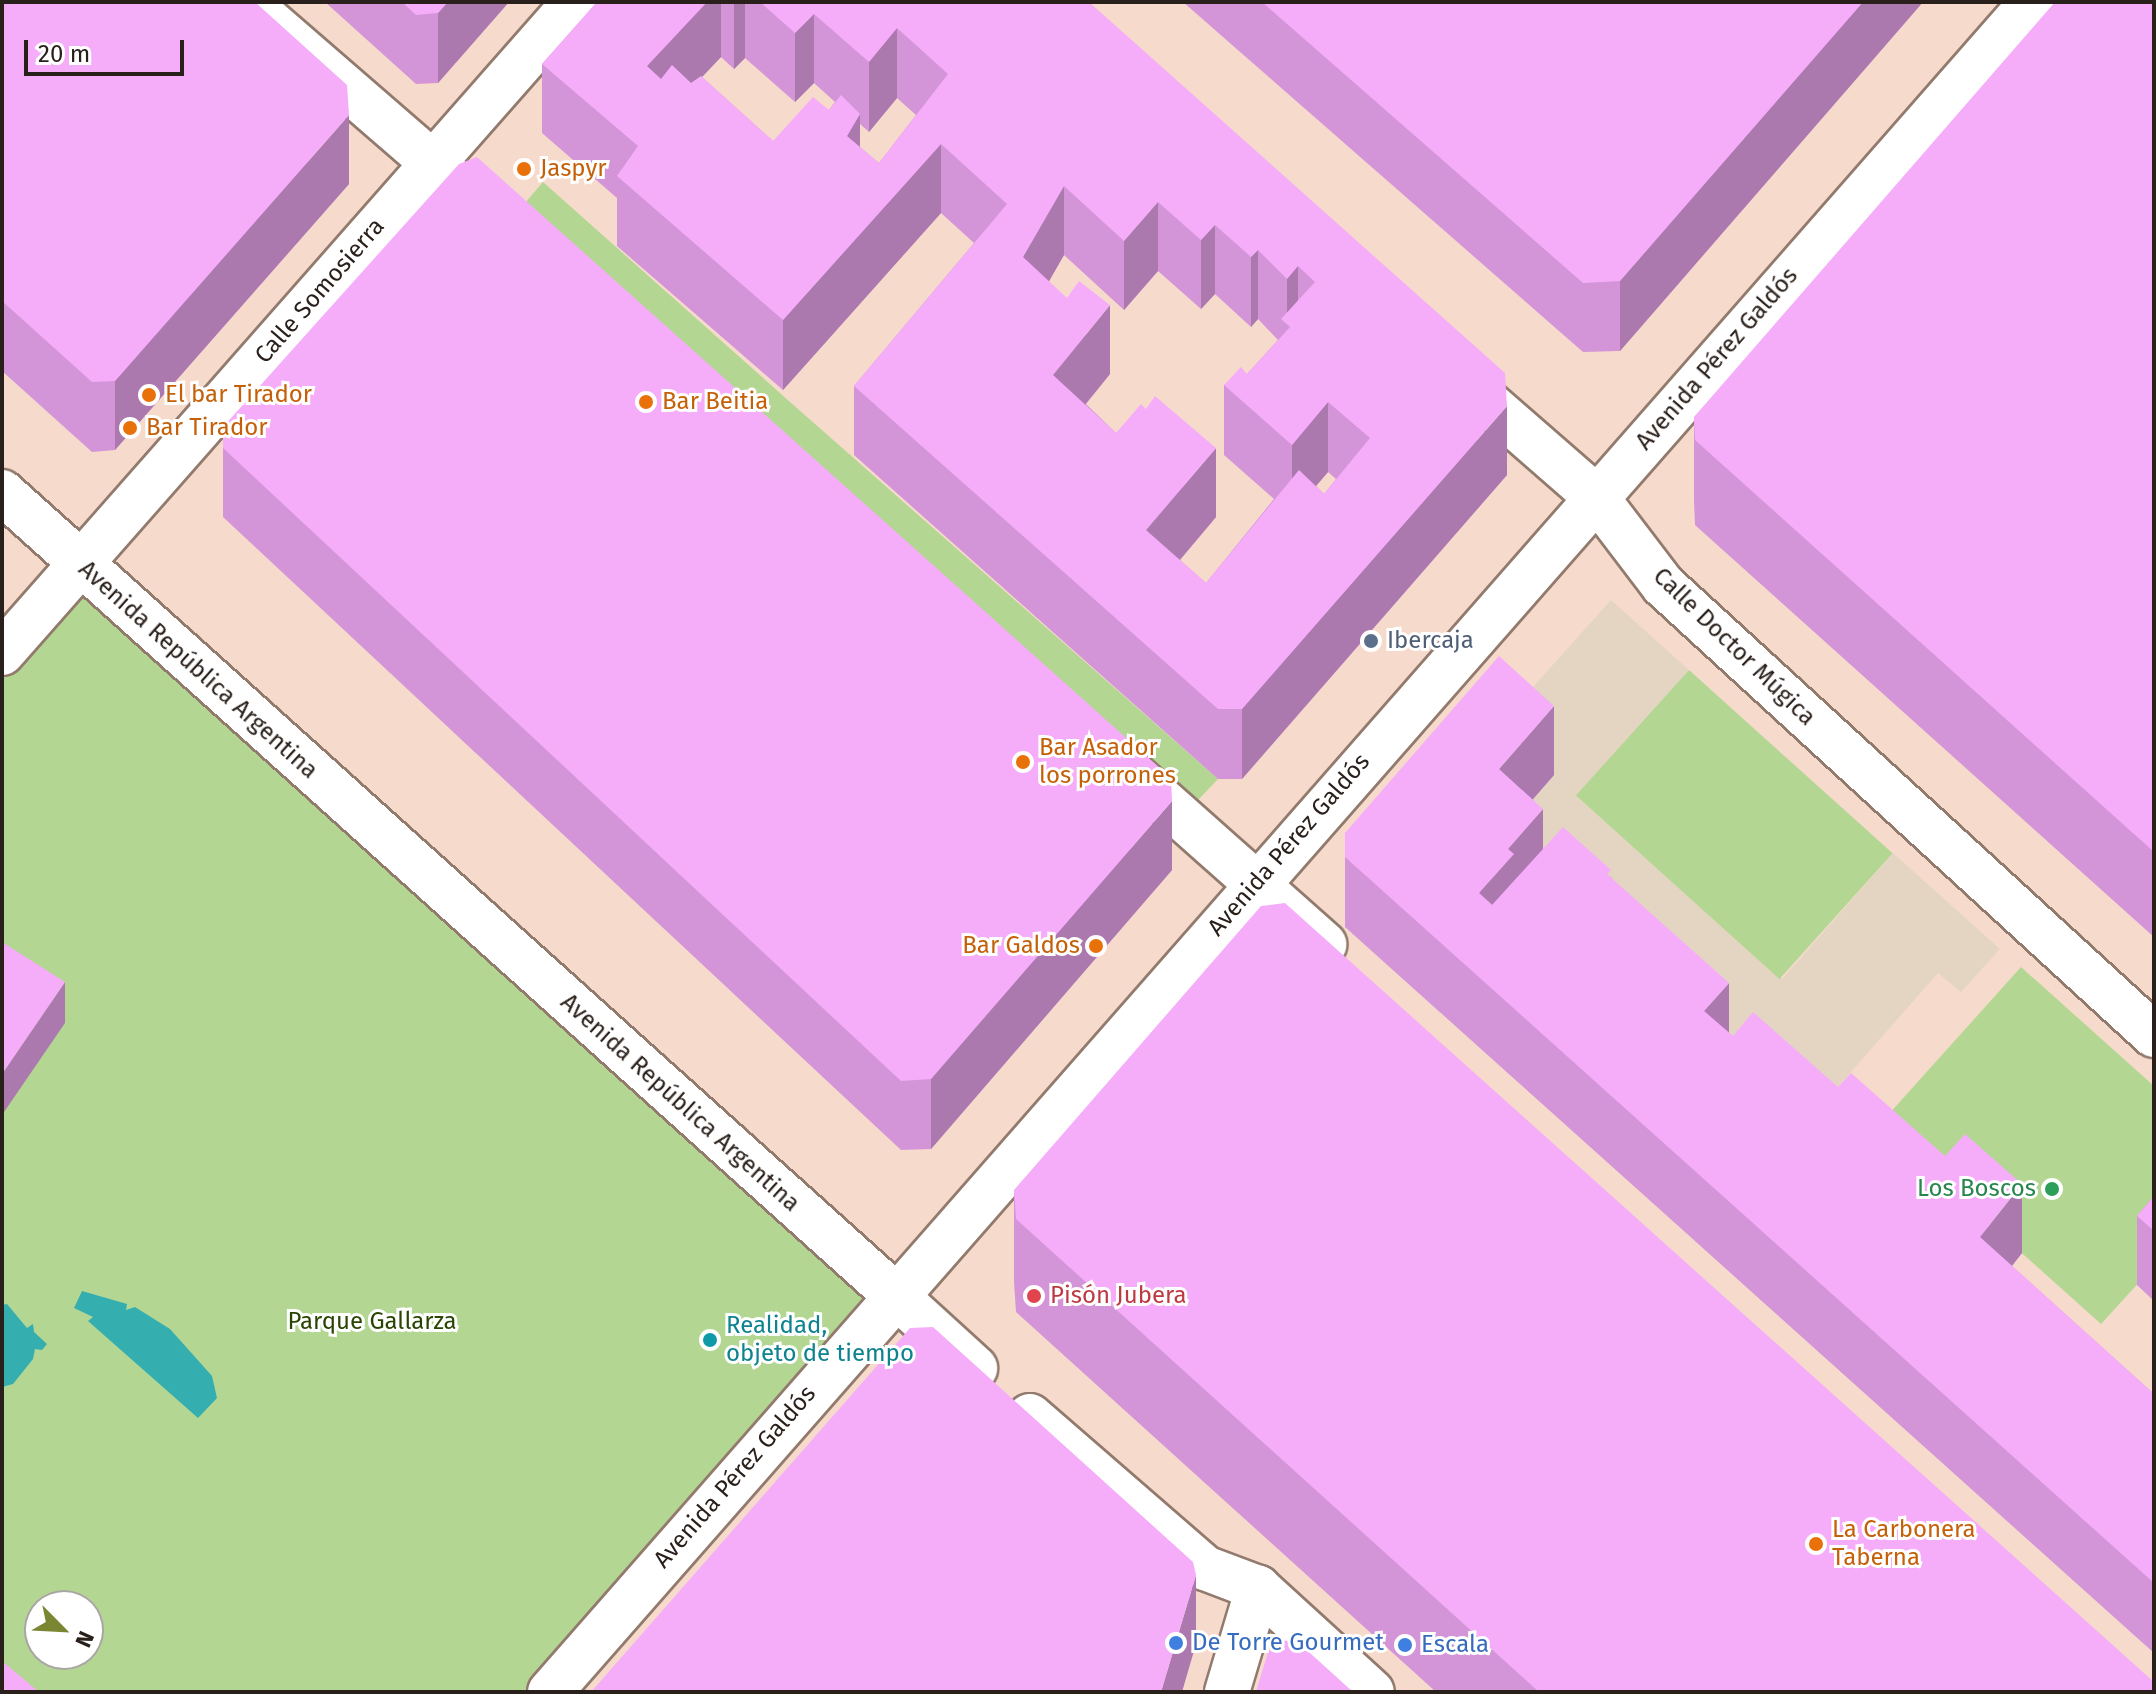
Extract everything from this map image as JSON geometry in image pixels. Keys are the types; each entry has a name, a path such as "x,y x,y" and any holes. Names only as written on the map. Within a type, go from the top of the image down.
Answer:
{"street":[{"path":"247,2 434,161 529,247"},
{"name":"Calle Somosierra","path":"2,653 575,2"},
{"name":"Avenida Pérez Galdós","path":"550,1692 894,1294 2032,2"},
{"name":"Calle Doctor Múgica","path":"1433,354 1596,497 1663,585 2154,1035"},
{"name":"Avenida República Argentina","path":"2,492 894,1294 1205,1568 1258,1588 1372,1692"},
{"path":"1099,744 1258,881 1350,970"},
{"path":"1227,1692 1258,1588"}],"shaded area":[{"path":"1611,600 1689,670 1577,797 1782,979 1893,853 2000,949 1961,992 1938,973 1807,1122 1499,838 1499,725"}],"green space":[{"path":"543,182 1218,779 1182,817 495,238"},
{"name":"Parque Gallarza","path":"79,562 894,1294 550,1692 2,1692 2,653"},
{"path":"1689,670 1893,853 1780,979 1576,796"},
{"name":"Los Boscos","path":"2021,967 2154,1086 2154,1266 2101,1324 1879,1125"}],"water":[{"path":"82,1291 127,1304 126,1310 135,1307 170,1329 212,1376 217,1398 198,1418 88,1321 93,1317 74,1308"},
{"path":"7,1304 27,1328 33,1324 34,1332 47,1344 42,1350 35,1349 33,1359 13,1384 2,1387 2,1305"}],"building":[{"path":"2,2 255,2 347,85 349,115 115,381 92,382 2,301"},
{"path":"402,2 448,2 438,13 416,15"},
{"path":"597,2 707,2 647,66 661,79 672,65 691,83 701,76 773,141 813,97 829,110 841,95 860,114 847,136 879,163 948,74 897,28 869,62 814,14 795,33 760,2 1089,2 1505,373 1507,406 1242,709 1218,709 854,386 1007,204 941,144 783,320 617,176 638,146 542,64","holes":["1064,186 1124,241 1158,202 1201,240 1215,225 1251,257 1258,250 1287,279 1298,266 1315,282 1281,319 1290,327 1247,374 1241,367 1224,385 1292,445 1328,402 1370,438 1324,494 1299,470 1206,583 1146,530 1216,448 1155,396 1146,409 1141,404 1116,433 1053,375 1110,305 1079,281 1067,298 1023,257"]},
{"path":"1262,2 1863,2 1620,281 1583,283"},
{"path":"2055,2 2154,2 2154,852 1695,440 1694,417"},
{"path":"477,157 1171,778 1172,801 931,1079 901,1081 223,448 223,427 459,164"},
{"path":"1499,656 1554,706 1499,769 1543,809 1508,849 1514,854 1479,893 1492,905 1563,827 1611,870 1607,874 1729,983 1704,1011 1733,1036 1753,1012 1838,1087 1851,1073 1945,1156 1965,1134 2022,1184 1980,1237 2154,1394 2154,1583 1345,857 1345,833"},
{"path":"1285,903 2154,1682 2154,1692 1539,1692 1016,1219 1014,1190 1261,906"},
{"path":"2,942 65,982 2,1074"},
{"path":"2154,1196 2154,1231 2137,1216"},
{"path":"933,1327 1193,1562 1196,1575 1161,1692 591,1692 910,1328"},
{"path":"1282,1640 1299,1643 1353,1692 1256,1692 1268,1652"},
{"path":"2,1661 39,1692 2,1692"}],"place":[{"name":"Jaspyr","path":"524,169"},
{"name":"El bar Tirador","path":"149,395"},
{"name":"Bar Beitia","path":"646,402"},
{"name":"Bar Tirador","path":"130,428"},
{"name":"Ibercaja","path":"1371,641"},
{"name":"Bar Asador los porrones","path":"1023,762"},
{"name":"Bar Galdos","path":"1096,946"},
{"name":"Los Boscos","path":"2052,1189"},
{"name":"Pisón Jubera","path":"1034,1296"},
{"name":"Realidad, objeto de tiempo","path":"710,1340"},
{"name":"La Carbonera Taberna","path":"1816,1544"},
{"name":"De Torre Gourmet","path":"1176,1643"},
{"name":"Escala","path":"1405,1645"}]}
